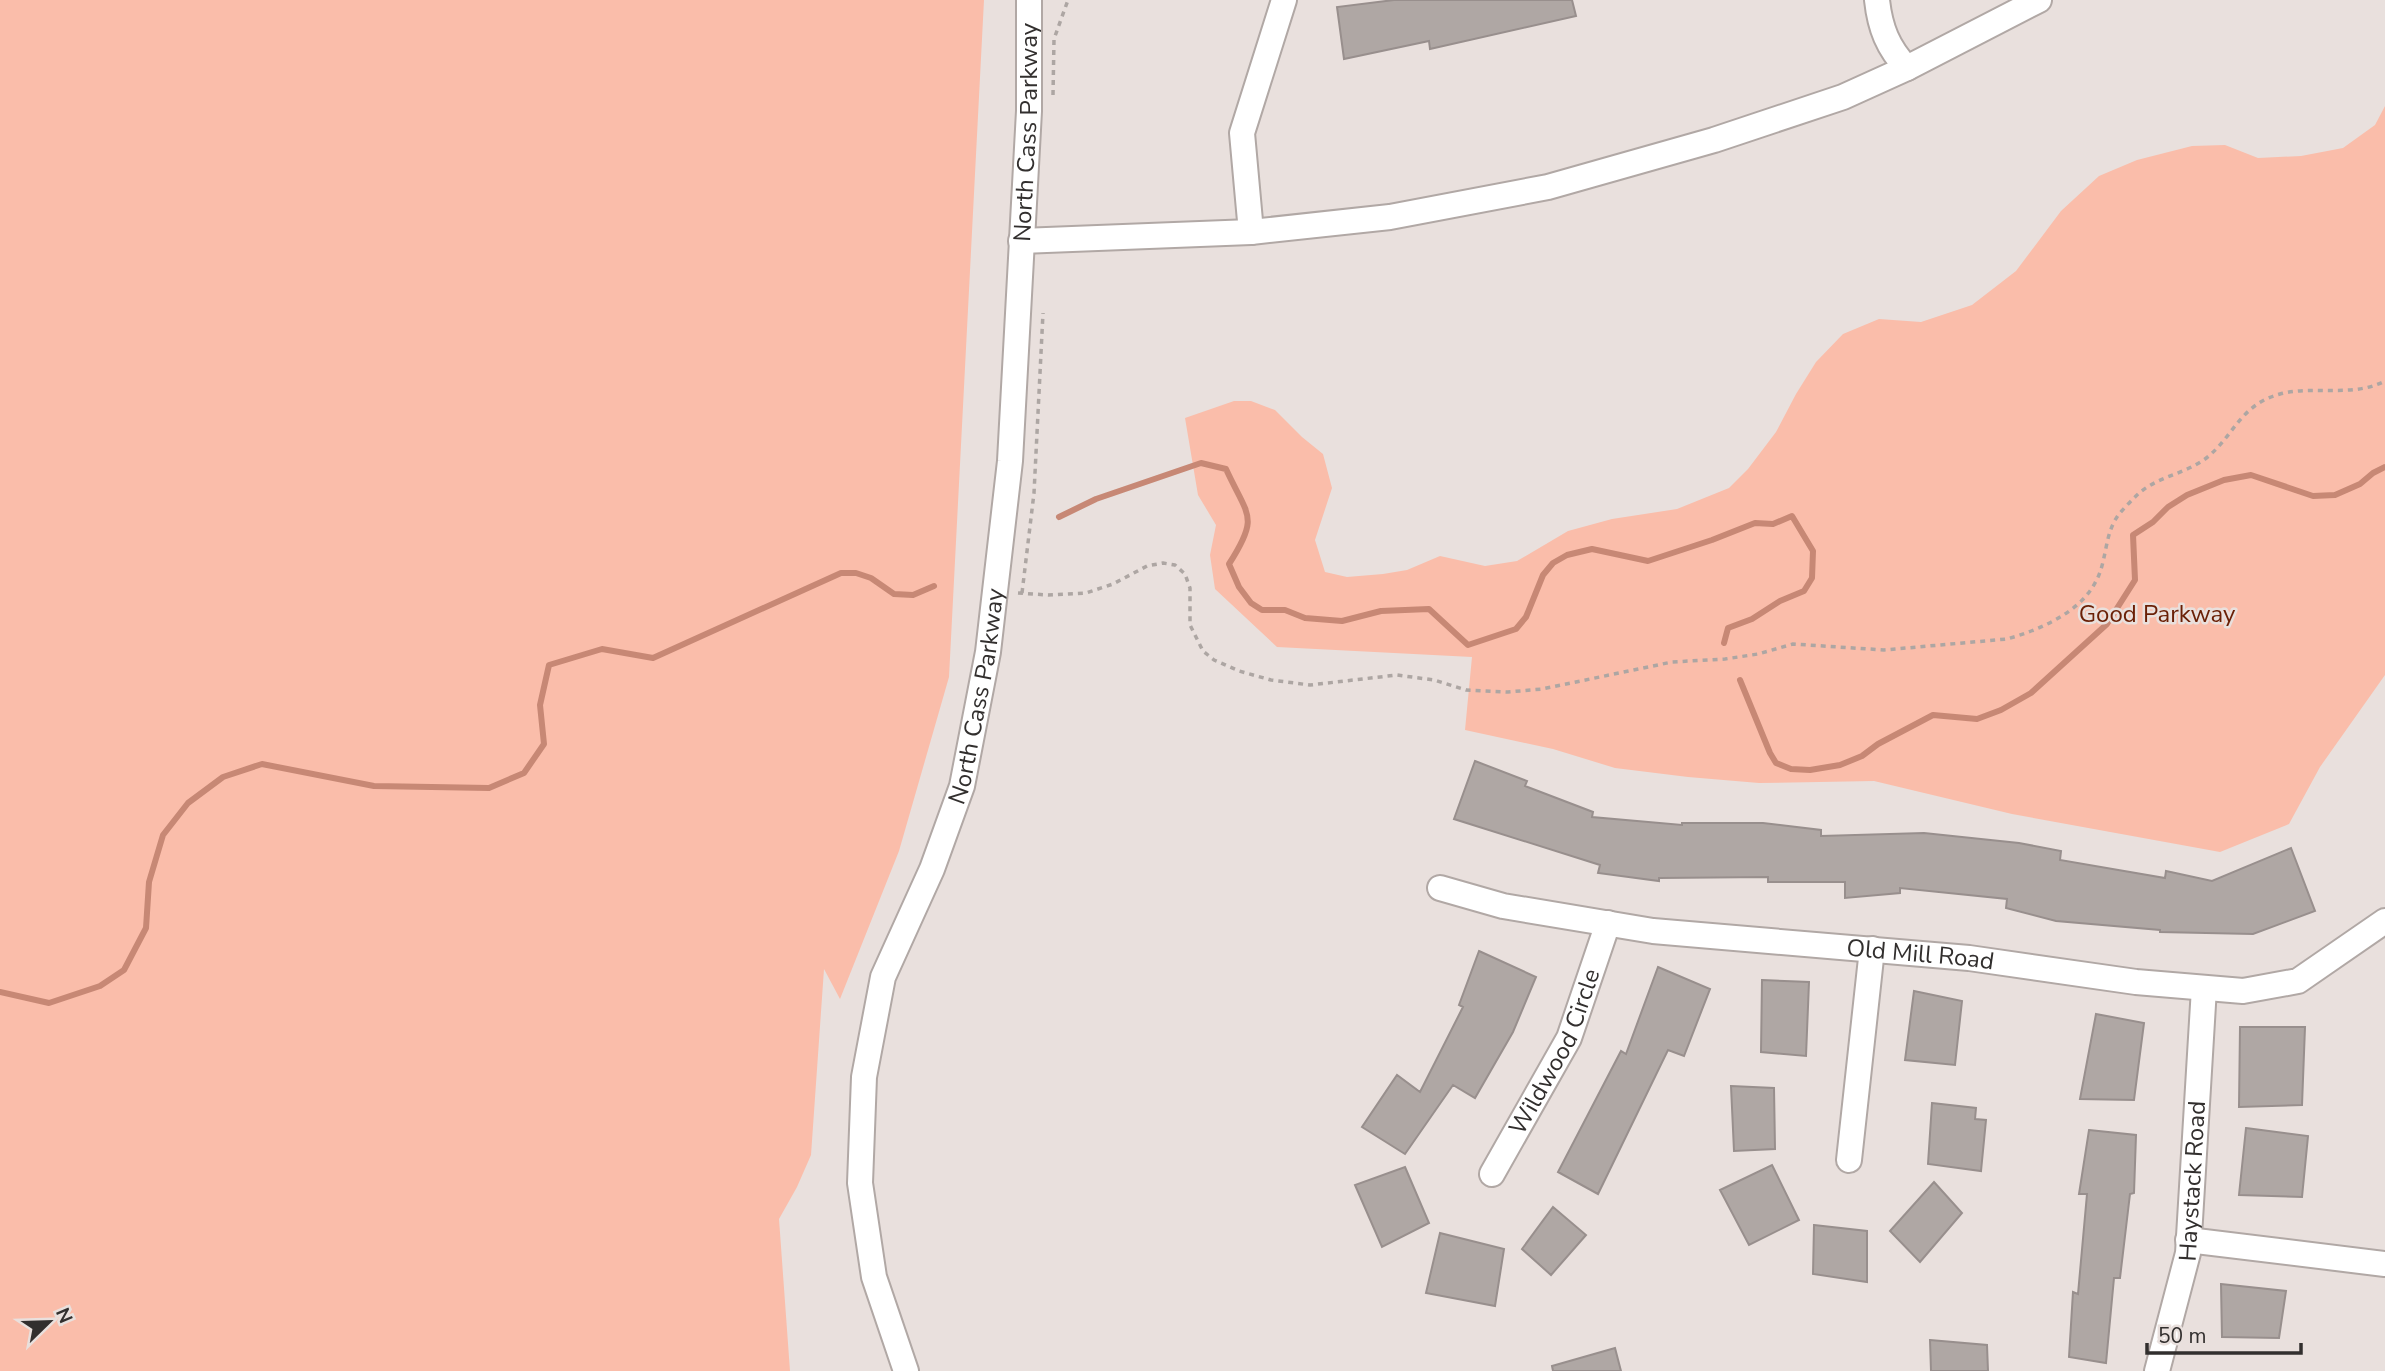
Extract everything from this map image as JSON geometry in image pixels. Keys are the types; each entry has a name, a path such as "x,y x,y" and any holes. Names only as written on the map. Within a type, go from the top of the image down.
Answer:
{"street":[{"name":"North Cass Parkway","path":"906,1371 874,1277 860,1183 864,1077 883,977 932,869 962,786 988,652 1010,461 1029,111 1029,0"},
{"path":"1251,232 1242,133 1284,0"},
{"path":"1877,0 1879,15 1892,52 1908,68"},
{"path":"1021,241 1251,232 1390,216 1548,187 1727,135 1843,97 1908,68 2039,0"},
{"name":"Old Mill Road","path":"1440,888 1503,906 1654,930 1969,958 2136,982 2243,991 2298,981 2385,920"},
{"name":"Wildwood Circle","path":"1492,1174 1569,1038 1608,923"},
{"path":"1849,1160 1872,949"},
{"name":"Haystack Road","path":"2157,1371 2188,1253 2204,988"},
{"path":"2188,1240 2385,1264"}],"path":[{"path":"995,591 1048,595 1086,593 1113,584 1147,566 1163,563 1175,565 1185,574 1190,587 1190,625 1203,651 1214,660 1240,671 1271,680 1310,685 1397,675 1434,680 1466,690 1508,692 1542,689 1672,662 1758,654 1793,644 1898,649 2007,639 2057,619 2079,603 2095,583 2116,519 2137,494 2157,481 2191,468 2205,459 2238,419 2256,404 2280,394 2355,390 2385,381"}],"green space":[{"path":"0,0 984,0 949,677 899,851 840,999 824,969 811,1155 779,1219 790,1371 0,1371"},
{"name":"Good Parkway","path":"2385,106 2385,675 2320,767 2289,824 2220,852 2012,814 1874,781 1759,783 1615,768 1553,749 1465,730 1472,657 1277,647 1215,589 1210,555 1216,525 1198,495 1185,418 1234,401 1251,401 1275,410 1323,454 1332,488 1315,540 1325,572 1347,577 1383,574 1407,570 1440,556 1485,566 1517,561 1568,531 1612,519 1677,509 1729,488 1748,469 1776,432 1816,362 1843,334 1879,319 1921,322 1972,305 2016,271 2061,211 2099,176 2137,160 2192,146 2225,145 2258,158 2301,156 2343,148 2375,125"}],"building":[{"path":"1394,0 1572,0 1576,16 1430,49 1429,41 1344,59 1337,7"},
{"path":"1475,761 1527,781 1525,786 1593,812 1592,817 1682,825 1763,823 1821,830 1821,836 1924,833 2019,843 2061,851 2060,860 2165,878 2166,871 2212,881 2291,848 2315,911 2253,934 2160,932 2056,921 2006,908 2007,899 1900,888 1900,893 1845,898 1845,882 1768,882 1768,877 1659,878 1659,881 1598,873 1600,865 1454,819"},
{"path":"1479,951 1536,977 1513,1032 1475,1098 1453,1085 1405,1154 1362,1127 1397,1075 1420,1092 1463,1007 1459,1005"},
{"path":"1658,967 1710,989 1684,1056 1668,1050 1598,1194 1558,1172 1621,1051 1626,1054"},
{"path":"1762,980 1809,982 1806,1056 1761,1052"},
{"path":"1914,991 1962,1001 1955,1065 1905,1060"},
{"path":"2096,1014 2144,1023 2134,1100 2080,1099"},
{"path":"2240,1027 2305,1027 2302,1105 2239,1107"},
{"path":"1731,1086 1774,1088 1775,1149 1734,1151"},
{"path":"1932,1103 1976,1108 1975,1119 1986,1120 1981,1171 1928,1164"},
{"path":"2246,1128 2308,1136 2302,1197 2239,1195"},
{"path":"2089,1130 2136,1135 2134,1193 2130,1194 2120,1278 2114,1278 2106,1363 2069,1357 2073,1292 2078,1294 2087,1194 2079,1194"},
{"path":"1772,1165 1799,1220 1749,1245 1720,1190"},
{"path":"1405,1167 1429,1223 1382,1247 1355,1185"},
{"path":"1934,1182 1962,1213 1920,1262 1890,1231"},
{"path":"1553,1207 1586,1235 1551,1275 1522,1249"},
{"path":"1814,1225 1867,1231 1867,1282 1813,1274"},
{"path":"1440,1233 1504,1249 1495,1306 1426,1293"},
{"path":"2221,1284 2286,1291 2279,1338 2222,1337"},
{"path":"1930,1340 1987,1345 1988,1371 1931,1371"},
{"path":"1615,1348 1621,1371 1553,1371 1552,1366"}],"waterway":[{"path":"1059,517 1096,499 1201,463 1226,469 1247,516 1245,536 1229,564 1239,587 1251,603 1262,610 1285,610 1305,618 1342,621 1381,611 1429,609 1468,645 1516,629 1526,617 1543,575 1553,563 1567,555 1592,549 1648,561 1755,523 1773,524 1792,516 1813,551 1812,578 1804,591 1780,601 1752,619 1728,628 1724,643"},
{"path":"1740,680 1776,763 1791,769 1810,770 1840,765 1862,756 1878,744 1933,715 1977,719 2001,710 2031,693 2107,624 2135,580 2133,535 2187,495 2224,480 2251,475 2313,496 2335,495 2360,484 2385,467"},
{"path":"0,992 49,1003 100,986 124,970 146,928 149,882 163,835 188,803 223,777 262,764 374,786 489,788 524,773 544,744 540,705 549,665 602,649 653,658 841,573 856,573 871,578 894,594 913,595 934,586"}]}
